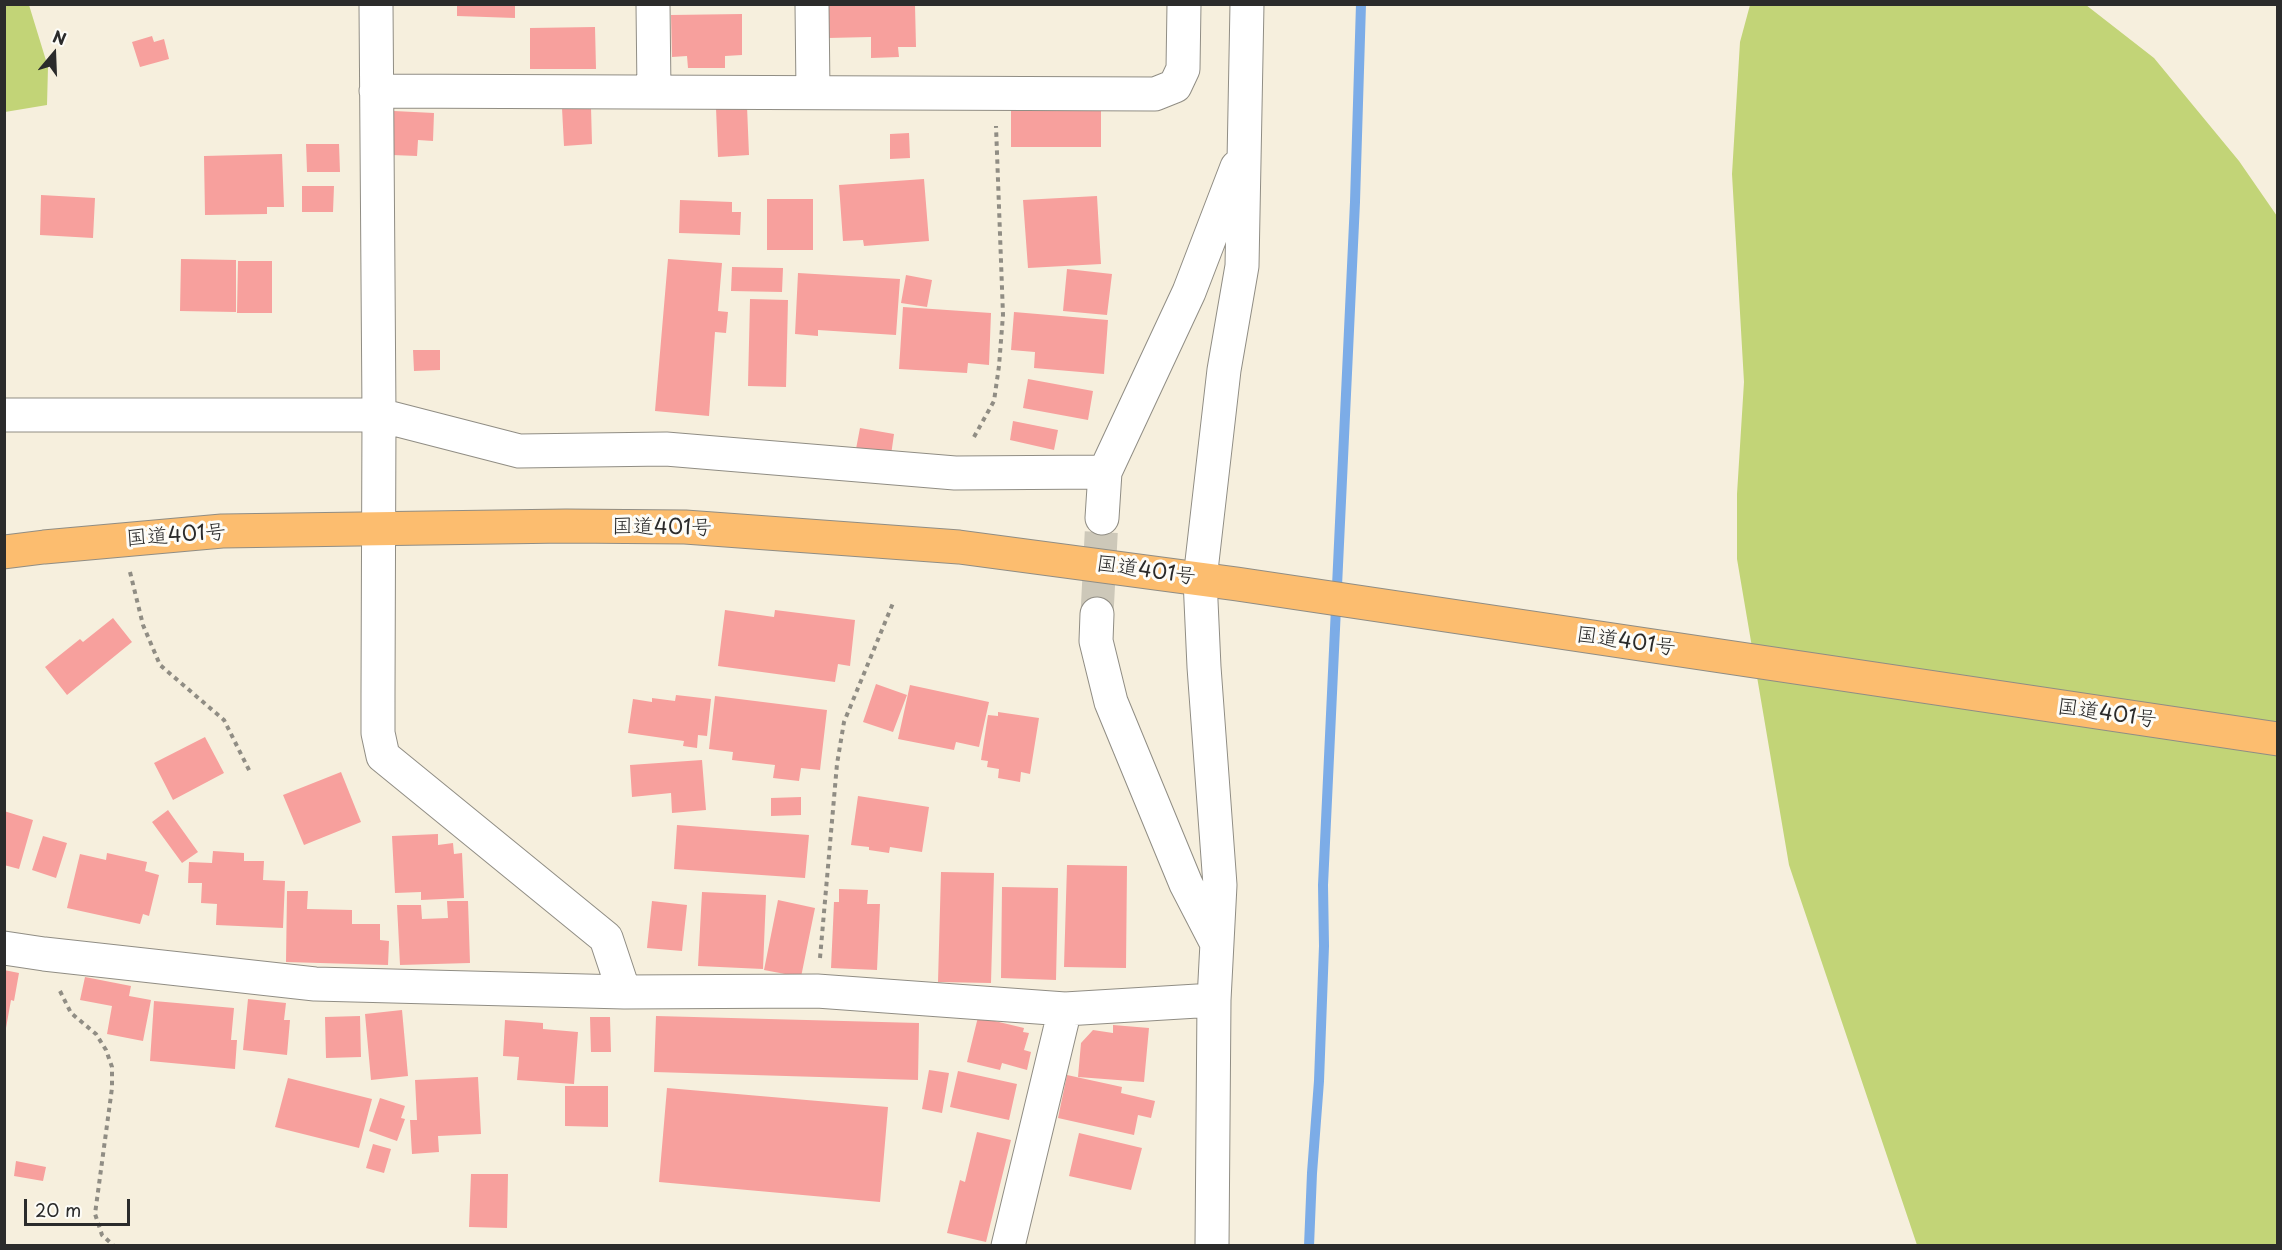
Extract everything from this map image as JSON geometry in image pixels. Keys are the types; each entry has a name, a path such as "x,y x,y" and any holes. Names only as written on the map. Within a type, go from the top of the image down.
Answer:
{"highway":[{"name":"国道401号","path":"4,552 222,531 380,528 696,528 959,547 1238,584 2277,739"}],"street":[{"path":"376,4 380,528 378,734 383,756 606,938 624,992"},
{"path":"653,4 654,92"},
{"path":"812,4 813,92"},
{"path":"376,91 1155,94 1175,86 1183,69 1184,4"},
{"path":"1212,1245 1214,1000 1220,885 1200,579 1224,370 1242,266 1247,4"},
{"path":"1102,518 1105,472 1189,292 1246,145"},
{"path":"4,415 379,415 519,451 666,449 955,473 1105,472"},
{"path":"1097,614 1096,641 1111,702 1186,884 1217,943"},
{"path":"4,948 315,984 624,992 817,991 1065,1009 1214,1000"},
{"path":"1008,1245 1065,1009"}],"path":[{"path":"955,473 994,401 999,366 1003,315 995,93"},
{"path":"122,540 143,625 160,665 224,720 250,772"},
{"path":"817,991 837,764 844,722 893,603"},
{"path":"44,954 71,1013 96,1034 106,1050 112,1067 112,1088 95,1214 102,1235 114,1245"}],"green space":[{"path":"5,4 29,5 48,67 47,105 5,112"},
{"path":"1750,5 2086,5 2154,58 2239,161 2277,216 2277,1245 1917,1245 1789,865 1737,559 1737,494 1744,382 1732,174 1740,42"}],"building":[{"path":"457,4 515,4 515,18 457,16"},
{"path":"828,5 915,5 916,47 898,47 899,57 871,58 871,37 828,38"},
{"path":"742,14 742,55 725,56 725,68 688,68 687,56 672,57 671,15"},
{"path":"595,27 596,69 530,69 530,28"},
{"path":"152,36 154,42 164,39 169,59 140,67 132,42"},
{"path":"1011,105 1101,105 1101,147 1011,147"},
{"path":"747,106 749,155 718,157 716,108"},
{"path":"591,107 592,144 564,146 562,108"},
{"path":"394,111 434,113 433,141 418,140 417,156 392,155"},
{"path":"909,133 910,158 890,159 890,134"},
{"path":"306,144 339,144 340,172 307,172"},
{"path":"282,154 284,207 267,207 267,214 205,215 204,156"},
{"path":"924,179 929,241 864,246 863,240 843,241 839,185"},
{"path":"302,186 334,186 333,212 302,212"},
{"path":"41,195 95,198 93,238 40,235"},
{"path":"1097,196 1101,264 1028,268 1023,200"},
{"path":"767,199 813,199 813,250 767,250"},
{"path":"680,200 732,202 732,212 741,212 740,235 679,233"},
{"path":"181,259 236,260 236,312 180,311"},
{"path":"668,259 722,263 718,311 728,312 726,333 715,332 709,416 655,411"},
{"path":"238,261 272,261 272,313 237,313"},
{"path":"732,267 783,268 782,292 731,291"},
{"path":"1067,269 1112,274 1107,315 1063,311"},
{"path":"798,273 900,279 896,335 818,330 818,336 795,334"},
{"path":"906,275 932,280 927,307 901,303"},
{"path":"750,299 788,300 786,387 748,386"},
{"path":"903,307 991,313 989,365 968,363 967,373 899,369"},
{"path":"1014,312 1108,320 1104,374 1034,368 1035,352 1011,350"},
{"path":"413,350 440,350 440,370 414,371"},
{"path":"1028,379 1093,391 1088,420 1023,408"},
{"path":"1013,421 1058,430 1054,450 1010,440"},
{"path":"860,428 894,434 891,455 856,449"},
{"path":"725,610 774,617 775,610 855,620 850,666 838,664 835,682 718,666"},
{"path":"113,618 132,642 67,695 45,667 80,639 83,642"},
{"path":"876,684 907,695 893,732 863,722"},
{"path":"910,685 989,702 979,747 956,742 954,750 898,739"},
{"path":"676,695 711,699 707,736 698,735 697,748 683,746 684,741 628,733 633,699 652,702 652,698 675,701"},
{"path":"715,696 827,710 820,770 801,768 799,781 773,778 775,765 732,760 733,752 709,749"},
{"path":"998,712 1039,718 1030,774 1021,772 1020,782 998,778 999,769 987,767 988,761 981,760 988,715 998,716"},
{"path":"205,737 224,773 173,800 154,763"},
{"path":"702,760 706,810 672,813 671,793 632,797 630,765"},
{"path":"341,772 361,822 304,845 283,795"},
{"path":"858,796 929,807 922,852 890,847 889,853 851,845"},
{"path":"801,797 801,815 771,816 771,798"},
{"path":"168,810 198,852 182,863 152,822"},
{"path":"4,811 33,820 19,869 4,865"},
{"path":"677,825 809,835 805,878 674,869"},
{"path":"438,834 438,845 453,843 454,854 462,853 464,898 421,900 421,892 395,893 392,836"},
{"path":"43,836 67,843 56,878 32,870"},
{"path":"213,851 244,853 244,861 264,861 263,880 285,881 283,928 216,925 217,904 201,903 202,883 188,883 189,862 212,863"},
{"path":"107,853 147,862 145,871 159,875 149,916 143,914 140,924 67,908 80,854 106,860"},
{"path":"1067,865 1127,866 1126,968 1064,967"},
{"path":"941,872 994,873 991,983 938,982"},
{"path":"1002,887 1058,888 1056,980 1001,978"},
{"path":"839,889 868,890 867,904 880,904 877,970 831,968 834,902 839,902"},
{"path":"287,891 308,891 307,909 352,910 352,924 380,924 380,940 389,941 388,965 286,962"},
{"path":"702,892 766,895 763,969 698,966"},
{"path":"778,900 815,908 801,977 764,970"},
{"path":"447,901 468,901 470,963 400,965 397,905 421,905 422,919 448,918"},
{"path":"652,901 687,905 682,951 647,948"},
{"path":"4,970 19,973 6,1028"},
{"path":"85,977 131,986 129,996 151,1000 143,1041 107,1034 112,1006 80,1000"},
{"path":"248,999 286,1003 284,1020 290,1020 287,1055 243,1050"},
{"path":"154,1001 234,1008 231,1040 237,1040 235,1069 150,1061"},
{"path":"402,1010 408,1076 371,1080 365,1014"},
{"path":"360,1016 361,1057 326,1058 325,1017"},
{"path":"656,1016 919,1023 918,1080 654,1072"},
{"path":"590,1017 610,1017 611,1052 591,1052"},
{"path":"978,1017 1024,1028 1023,1032 1029,1033 1024,1050 1031,1052 1027,1070 1002,1063 1000,1070 967,1062"},
{"path":"505,1020 543,1023 543,1029 578,1032 574,1084 517,1080 519,1057 503,1056"},
{"path":"1113,1025 1149,1028 1144,1082 1078,1077 1081,1043 1093,1030 1113,1033"},
{"path":"929,1070 949,1073 942,1113 922,1109"},
{"path":"958,1071 1017,1084 1009,1120 950,1107"},
{"path":"1067,1075 1122,1087 1121,1093 1155,1101 1151,1118 1138,1115 1134,1135 1058,1118"},
{"path":"478,1077 481,1134 438,1136 439,1152 412,1154 410,1120 417,1120 415,1080"},
{"path":"288,1078 372,1099 359,1148 275,1127"},
{"path":"565,1086 608,1086 608,1127 565,1126"},
{"path":"667,1088 888,1107 880,1202 659,1182"},
{"path":"380,1098 405,1106 401,1118 405,1119 397,1141 369,1131"},
{"path":"977,1132 1011,1140 986,1242 947,1233 960,1180 965,1182"},
{"path":"1079,1133 1142,1148 1131,1190 1069,1176"},
{"path":"373,1144 391,1149 384,1173 366,1168"},
{"path":"16,1161 46,1167 43,1181 14,1176"},
{"path":"471,1174 508,1174 507,1228 469,1227"}],"waterway":[{"path":"1309,1246 1319,1081 1324,946 1323,885 1355,202 1361,4"}],"tunnel":[{"path":"1097,614 1102,518"}]}
